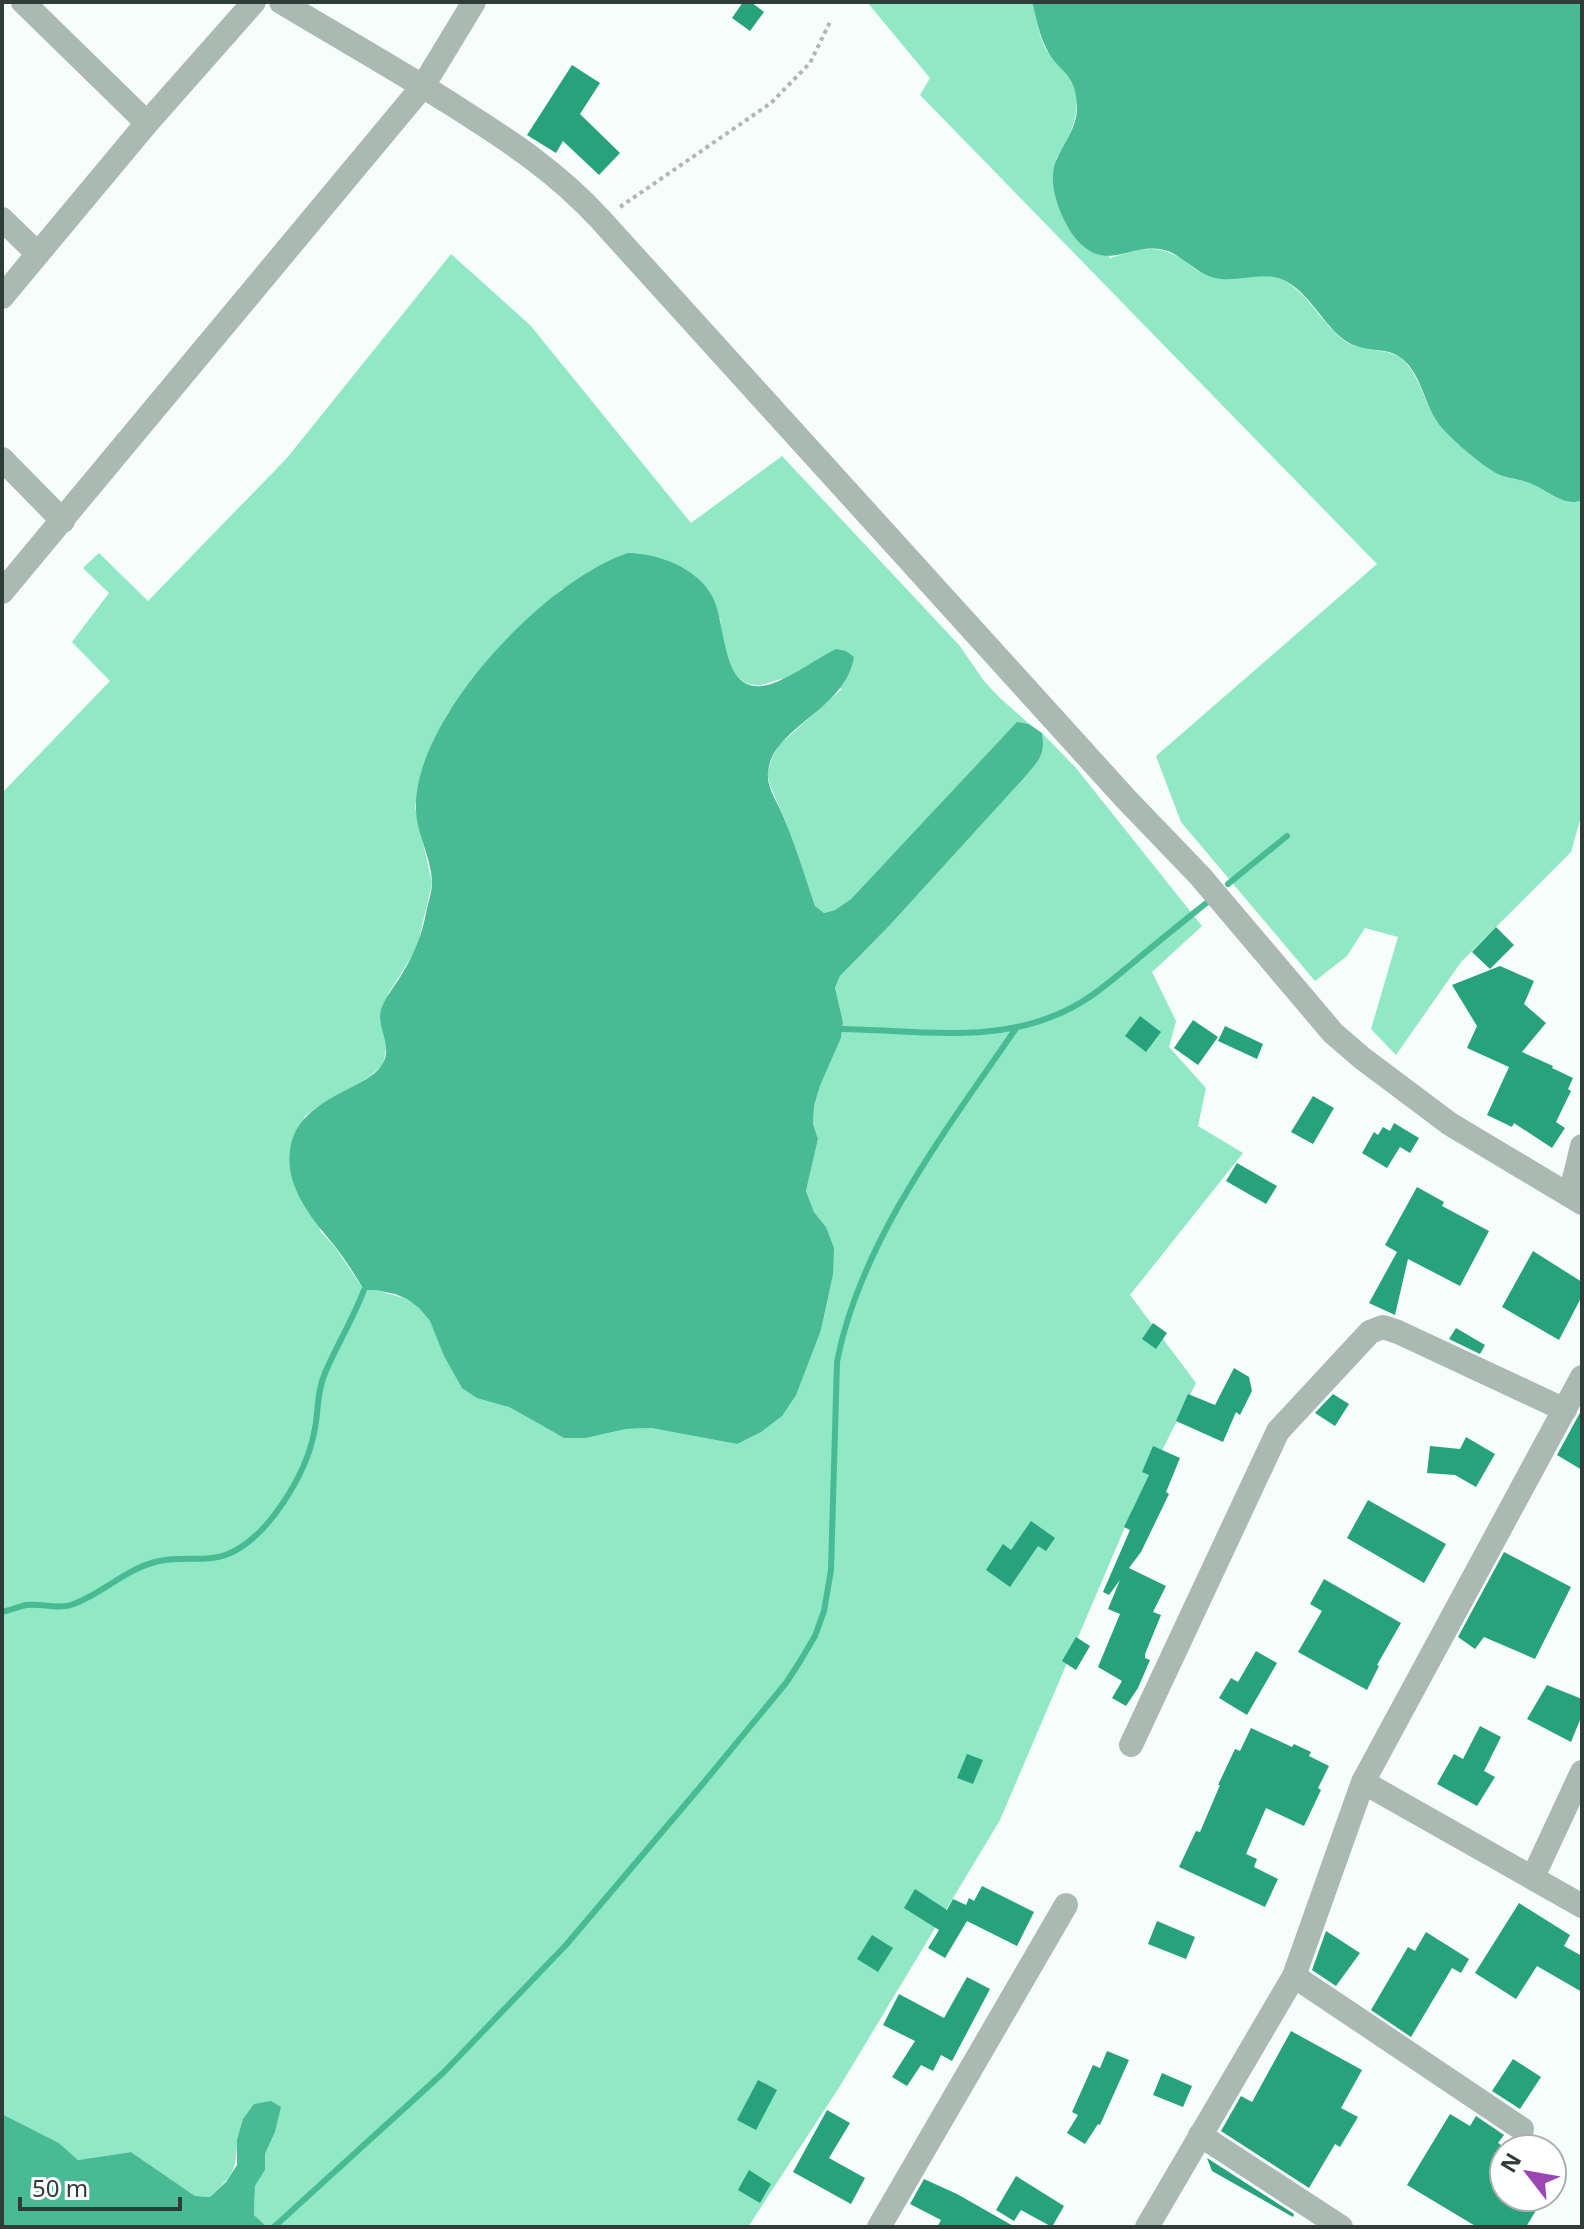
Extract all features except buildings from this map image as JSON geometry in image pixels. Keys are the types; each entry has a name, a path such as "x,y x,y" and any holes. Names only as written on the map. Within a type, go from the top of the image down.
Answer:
{"street":[{"path":"23,2 147,123"},
{"path":"2,297 147,123 254,2"},
{"path":"281,2 423,86 535,159 564,182 1105,776 1200,876 1333,1033 1450,1124 1576,1199 1582,1146"},
{"path":"2,592 423,86 474,2"},
{"path":"2,219 38,254"},
{"path":"2,459 63,521"},
{"path":"1131,1745 1278,1431 1370,1332 1383,1327 1398,1332 1565,1410"},
{"path":"1147,2227 1294,1976 1363,1782 1582,1377"},
{"path":"1533,1877 1582,1772"},
{"path":"1363,1782 1582,1906"},
{"path":"885,2225 1066,1905"},
{"path":"1294,1976 1522,2129"},
{"path":"1200,2135 1341,2227"}],"path":[{"path":"601,220 771,103 810,63 831,20"}],"shaded area":[{"path":"867,2 1032,2 1046,50 1065,70 1077,99 1075,120 1056,159 1110,258 1156,249 1186,261 1200,272 1267,276 1285,281 1303,295 1333,330 1350,344 1401,358 1415,377 1437,422 1483,464 1501,475 1532,484 1556,498 1569,502 1582,500 1582,813 1571,852 1461,962 1396,1055 1371,1029 1398,937 1365,928 1347,956 1315,981 1181,822 1156,756 1377,564 920,95 930,78"},
{"path":"1032,2 1582,2 1582,500 1563,500 1532,484 1498,474 1484,465 1438,423 1406,362 1393,353 1359,347 1346,341 1291,284 1265,276 1215,278 1168,251 1143,249 1110,256 1088,250 1066,223 1053,181 1056,161 1077,113 1076,94 1069,78 1046,48"},
{"path":"451,254 530,325 691,523 782,456 959,645 984,681 1029,724 1017,723 851,899 835,910 824,913 815,906 767,774 779,745 842,689 793,679 759,685 746,682 732,669 720,618 562,589 522,625 472,679 433,741 415,807 432,883 417,948 388,994 380,1021 387,1044 383,1065 304,1117 320,1231 335,1247 364,1290 407,1299 430,1321 437,1337 509,1407 564,1438 586,1438 626,1429 651,1428 737,1444 821,1330 833,1275 826,1227 814,1212 806,1191 818,1139 813,1124 814,1106 841,1038 843,1022 835,989 840,976 1033,767 1042,753 1042,733 1076,768 1202,926 1152,972 1176,1021 1169,1047 1206,1088 1198,1126 1243,1153 1130,1295 1196,1383 1134,1506 1000,1820 840,2086 748,2227 267,2227 254,2215 255,2186 265,2170 265,2154 275,2132 237,2140 232,2172 210,2197 195,2196 131,2152 78,2160 59,2143 2,2114 2,793 110,681 72,642 109,593 83,568 99,553 148,601 287,458"},
{"path":"628,553 652,556 676,564 705,586 717,608 728,656 742,681 754,686 771,684 836,649 854,657 848,676 837,691 782,743 772,756 768,772 771,790 815,906 824,913 835,910 851,899 1017,722 1029,724 1042,733 1043,741 1042,753 1033,767 840,976 835,988 843,1022 841,1038 814,1106 813,1124 818,1139 806,1191 834,1248 833,1275 821,1330 796,1395 782,1416 761,1432 737,1444 651,1428 626,1429 586,1438 564,1438 509,1407 477,1398 462,1388 444,1356 430,1321 419,1308 395,1294 364,1290 302,1202 290,1164 293,1137 307,1116 374,1074 386,1056 381,1010 417,944 431,890 431,873 416,806 422,770 438,732 461,693 525,621 560,591 595,568"},
{"path":"271,2101 281,2107 265,2154 265,2170 255,2186 254,2215 267,2227 2,2227 2,2114 59,2143 78,2160 131,2152 195,2196 210,2197 226,2182 237,2165 237,2140 243,2119 254,2104"}],"waterway":[{"path":"1228,884 1287,836"},
{"path":"842,1029 955,1033 983,1032 1038,1022 1092,995 1210,900"},
{"path":"274,2227 443,2073 566,1945 701,1786 799,1663 815,1636 824,1611 831,1570 837,1362 849,1317 865,1273 910,1186 1017,1027"},
{"path":"2,1612 26,1605 74,1604 144,1566 164,1560 220,1557 243,1546 257,1534 283,1503 303,1467 314,1433 322,1381 364,1290"}]}
